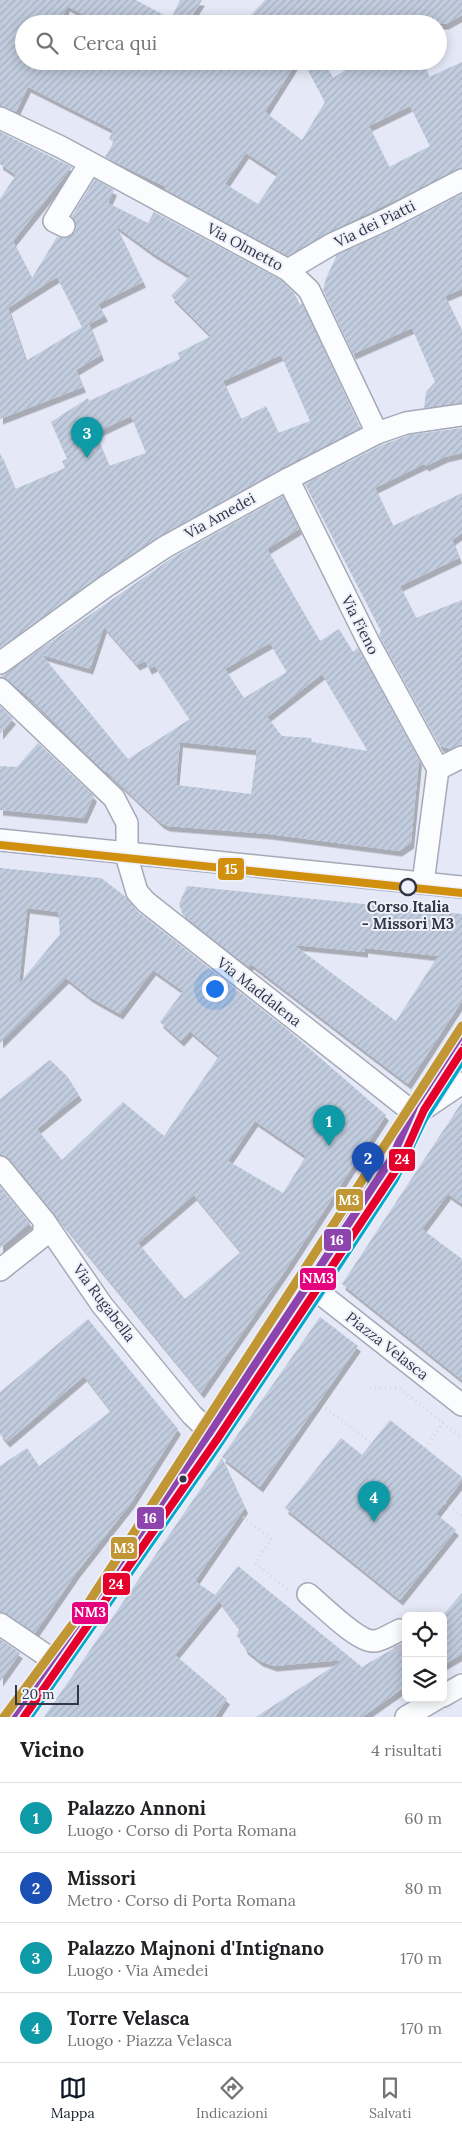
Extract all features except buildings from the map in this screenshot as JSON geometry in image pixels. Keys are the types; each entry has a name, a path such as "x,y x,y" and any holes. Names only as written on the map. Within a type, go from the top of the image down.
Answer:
{"street":[{"name":"Via Olmetto","path":"0,118 90,163 288,270 309,290 377,433"},
{"path":"64,226 54,221 90,163"},
{"name":"Via dei Piatti","path":"288,270 332,244 387,219 462,180"},
{"name":"Via Amedei","path":"0,663 105,587 165,547 288,479 377,433 406,423 462,415"},
{"name":"Via Fieno","path":"288,479 368,642 438,769"},
{"name":"Via Maddalena","path":"0,689 114,798 127,823 128,853 137,892 146,902 415,1114"},
{"path":"423,883 438,769 462,757"},
{"path":"0,840 462,887"},
{"path":"17,1717 213,1434 387,1174 415,1114 462,1042"},
{"path":"415,1114 462,1082"},
{"name":"Via Rugabella","path":"0,1167 44,1222 102,1305 192,1415 213,1434"},
{"path":"0,1270 43,1236 44,1222"},
{"name":"Piazza Velasca","path":"312,1287 462,1405"},
{"path":"308,1594 367,1641 402,1636"},
{"path":"0,1624 56,1662"},
{"path":"447,1692 462,1685"},
{"path":"406,1717 429,1702"}],"path":[{"path":"370,1388 399,1388 462,1438"},
{"path":"326,1408 371,1443"},
{"path":"426,1448 443,1423"},
{"path":"445,1503 462,1516"}],"metro line":[{"name":"M3","path":"4,1717 87,1605 462,1026"}],"transit line":[{"name":"15","path":"0,845 462,893"},
{"name":"16","path":"12,1717 210,1432 392,1158 415,1105 462,1033"},
{"name":"NM3","path":"17,1717 205,1447 324,1270 387,1174 415,1114 462,1042"},
{"name":"24","path":"24,1717 218,1438 400,1164 424,1110 462,1051"},
{"path":"29,1717 213,1453 332,1275 395,1179 424,1119 462,1060"}],"place":[{"name":"Palazzo Majnoni d'Intignano","path":"87,458"},
{"name":"Corso Italia - Missori M3","path":"408,887"},
{"name":"Palazzo Annoni","path":"329,1146"},
{"name":"Missori","path":"368,1183"},
{"name":"Torre Velasca","path":"374,1522"}]}
